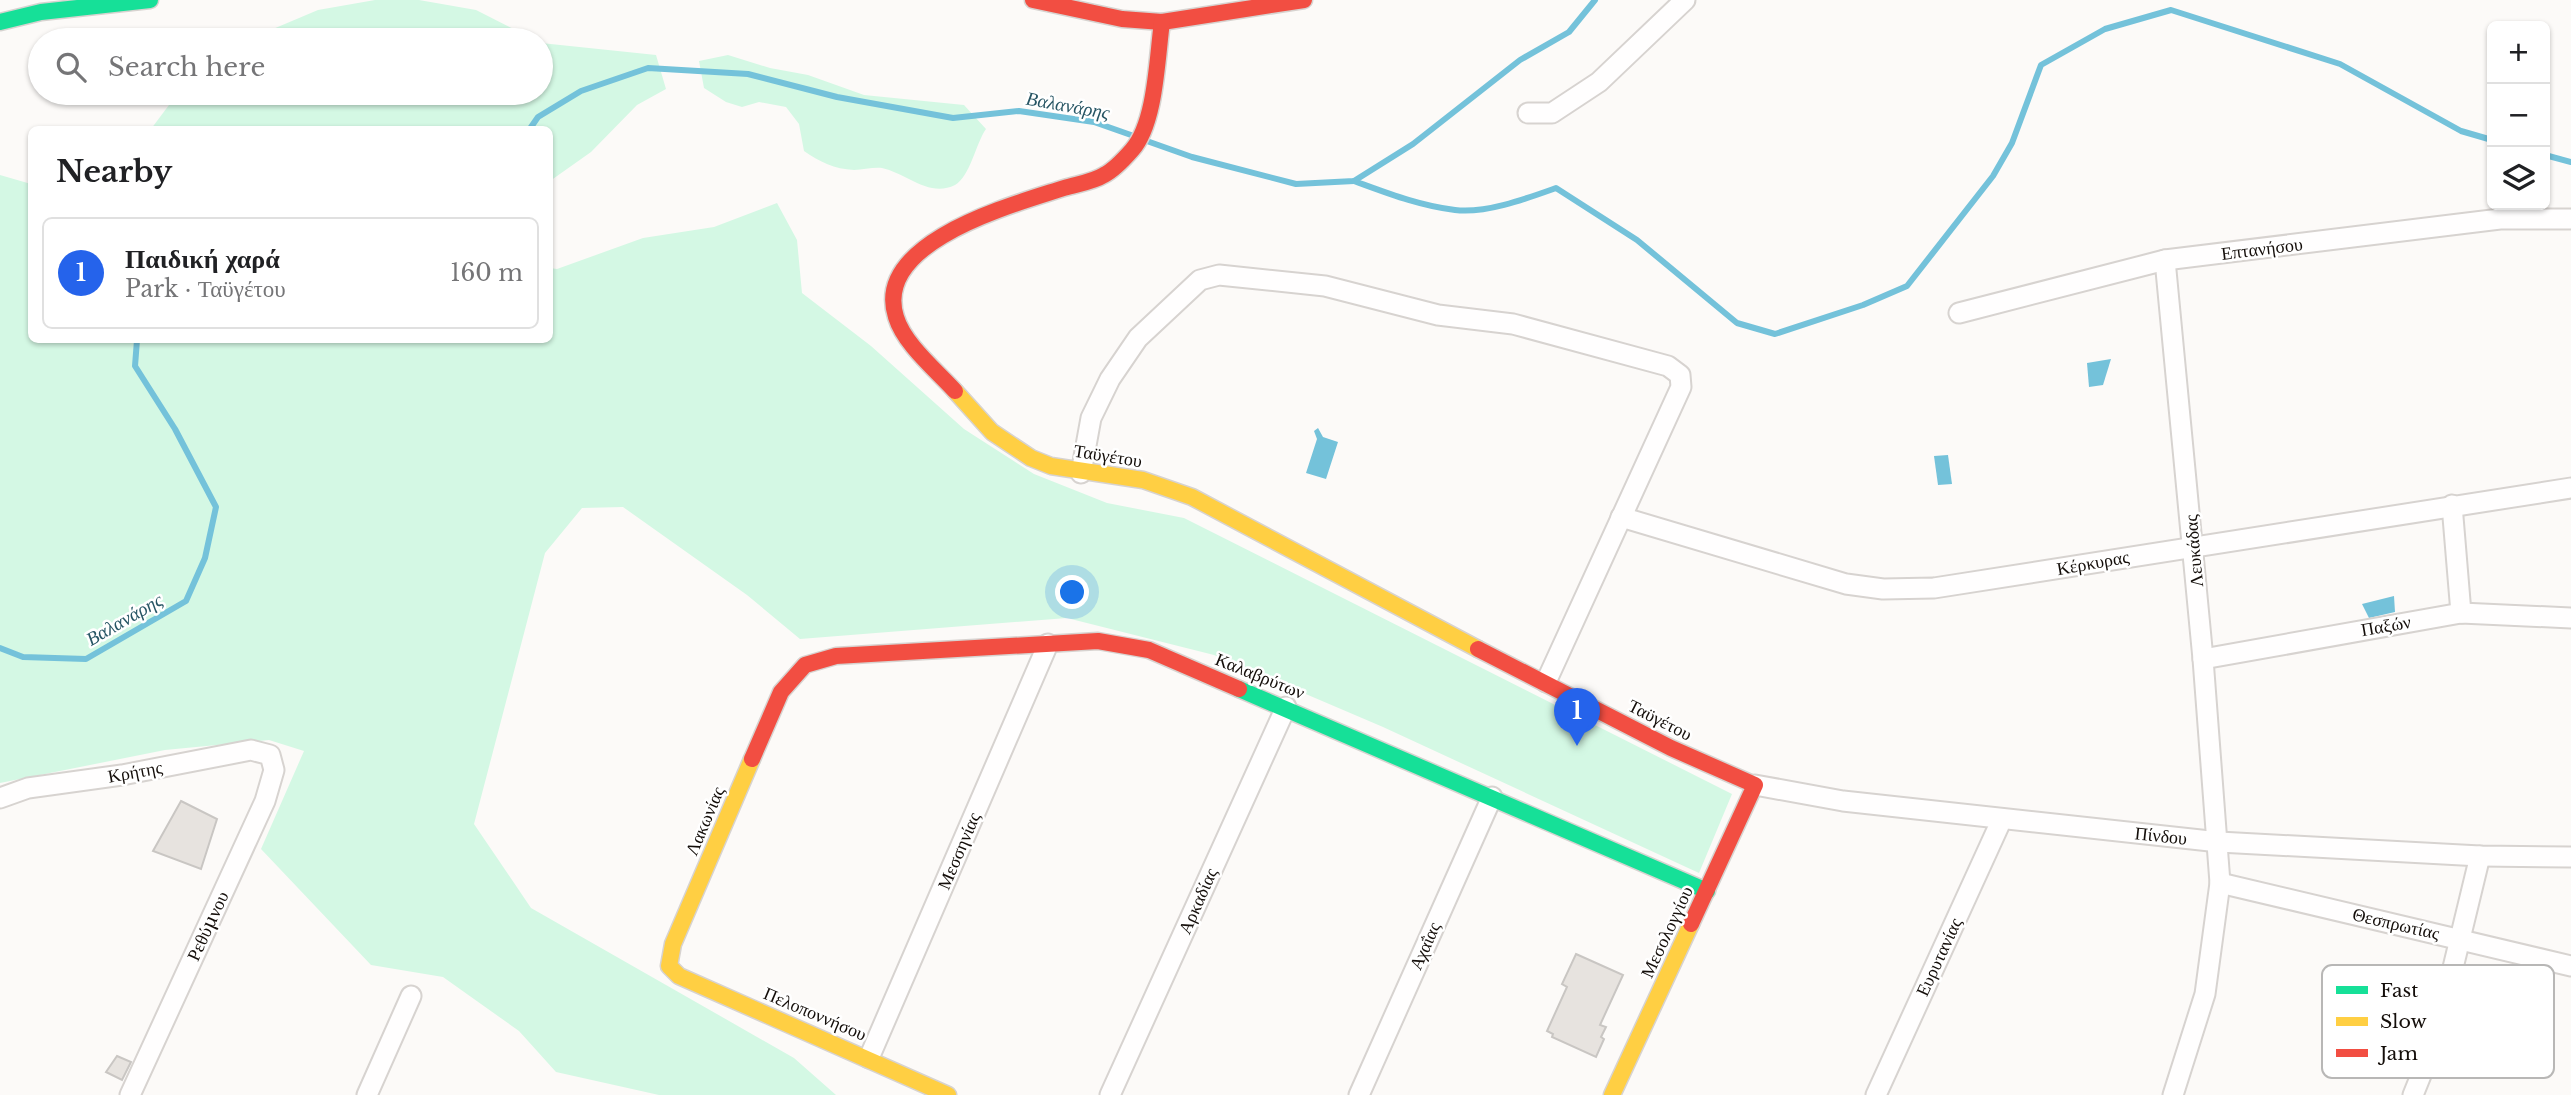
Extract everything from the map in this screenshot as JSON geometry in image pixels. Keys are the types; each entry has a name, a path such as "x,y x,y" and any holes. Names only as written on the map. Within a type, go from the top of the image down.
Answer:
{"street":[{"path":"0,22 48,11 150,0"},
{"path":"1032,0 1122,19 1162,22 1304,0"},
{"path":"1528,113 1552,113 1599,82 1685,0"},
{"name":"Ταϋγέτου","path":"1162,22 1148,119 1134,148 1117,167 1094,181 1005,207 933,240 899,272 891,294 896,319 913,344 992,432 1031,458 1082,473 1143,480 1192,497 1386,602 1671,748 1755,785"},
{"name":"Επτανήσου","path":"1959,313 2165,260 2500,219 2571,219"},
{"name":"Λευκάδας","path":"2165,260 2203,659 2220,883 2216,931 2205,994 2173,1095"},
{"path":"1082,473 1091,418 1110,379 1138,338 1200,280 1219,275 1325,286 1438,315 1513,324 1631,354 1675,369 1680,375 1681,387 1546,682"},
{"name":"Κέρκυρας","path":"1621,517 1811,575 1864,588 1884,589 1961,585 2571,488"},
{"path":"2452,505 2461,613"},
{"name":"Παξών","path":"2203,659 2461,613 2571,618"},
{"name":"Καλαβρύτων","path":"781,692 805,665 836,656 1098,641 1123,643 1149,650 1286,707 1707,891"},
{"name":"Μεσσηνίας","path":"869,1058 1048,644"},
{"name":"Λακωνίας","path":"669,966 673,944 781,692"},
{"name":"Αρκαδίας","path":"1110,1095 1286,707"},
{"name":"Κρήτης","path":"0,798 28,788 122,775 251,750 270,755"},
{"name":"Ρεθύμνου","path":"130,1095 265,801 274,770 270,755"},
{"name":"Πίνδου","path":"1755,785 1843,801 2218,842 2480,856 2571,857"},
{"name":"Μεσολογγίου","path":"1612,1095 1755,785"},
{"name":"Αχαΐας","path":"1359,1095 1492,797"},
{"name":"Ευρυτανίας","path":"1876,1095 2003,819"},
{"path":"2455,965 2458,938 2480,856"},
{"name":"Θεσπρωτίας","path":"2220,883 2571,966"},
{"name":"Πελοποννήσου","path":"669,966 679,976 948,1095"},
{"path":"367,1095 411,996"},
{"path":"2413,1095 2420,1078"}],"green space":[{"path":"375,0 419,0 476,10 511,28 275,28 318,10"},
{"path":"553,44 656,55 666,89 637,105 591,152 553,179 553,126 153,126 169,105 553,105"},
{"path":"728,55 770,68 808,75 864,95 964,105 986,129 965,175 955,185 945,188 927,187 882,168 854,170 834,166 804,151 799,124 786,107 759,102 742,107 726,102 704,88 699,61"},
{"path":"0,175 28,183 28,343 553,343 553,268 643,238 714,227 777,203 797,240 802,293 871,346 964,429 1034,474 1107,503 1184,518 1732,794 1699,873 1383,727 1214,655 1067,618 800,639 747,595 623,507 582,508 545,553 474,824 531,908 794,1058 836,1095 659,1095 556,1072 519,1031 443,977 371,965 261,849 304,751 269,740 165,750 0,783"}],"water":[{"path":"2111,359 2103,385 2089,387 2087,363"},
{"path":"1318,428 1323,437 1338,442 1326,479 1306,473 1317,439 1314,431"},
{"path":"1948,455 1952,484 1938,485 1934,456"},
{"path":"2394,596 2395,612 2369,618 2362,604"}],"building":[{"path":"181,801 217,819 201,869 153,851"},
{"path":"1576,954 1623,975 1600,1025 1606,1027 1596,1057 1552,1037 1553,1034 1547,1031 1567,987 1562,984"},
{"path":"117,1056 131,1062 122,1080 106,1072"}],"waterway":[{"name":"Βαλανάρης","path":"1144,140 1192,157 1296,184 1354,181 1413,144 1520,60 1569,32 1595,0"},
{"path":"1354,181 1416,202 1467,211 1506,204 1556,188 1637,240 1737,323 1775,334 1863,305 1907,286 1993,176 2012,143 2041,65 2105,29 2171,10 2340,64 2461,131 2487,139"},
{"name":"Βαλανάρης","path":"532,126 538,117 581,91 648,68 748,74 837,97 953,118 1019,111 1094,122 1131,135"},
{"path":"2550,156 2571,162"},
{"name":"Βαλανάρης","path":"0,648 23,657 86,659 186,601 205,558 216,507 175,429 135,366 137,343"}],"traffic: fast":[{"path":"0,22 41,12 150,0"},
{"path":"1239,689 1707,891"}],"traffic: slow":[{"path":"955,391 992,432 1031,458 1051,466 1143,480 1192,497 1478,649"},
{"path":"752,759 673,944 669,966 679,976 948,1095"},
{"path":"1612,1095 1691,924"}],"traffic: jam":[{"path":"1033,0 1122,19 1162,22 1304,0"},
{"path":"955,391 913,347 900,327 896,317 894,291 905,268 925,248 952,231 1012,205 1095,179 1119,164 1132,150 1146,124 1154,89 1162,22"},
{"path":"752,759 781,692 805,665 836,656 1098,641 1149,650 1239,689"},
{"path":"1478,649 1671,748 1755,785 1691,924"}],"place":[{"name":"Παιδική χαρά","path":"1577,746"}]}
